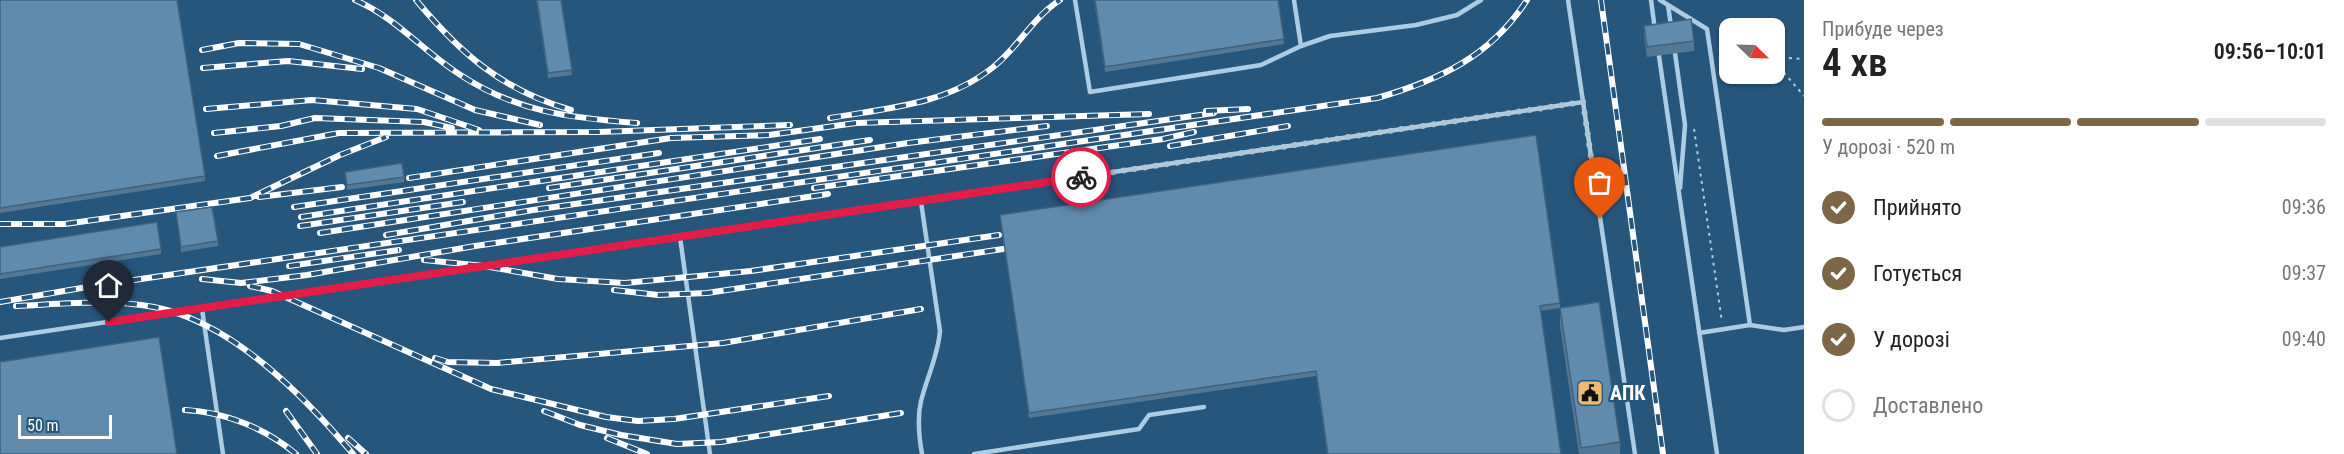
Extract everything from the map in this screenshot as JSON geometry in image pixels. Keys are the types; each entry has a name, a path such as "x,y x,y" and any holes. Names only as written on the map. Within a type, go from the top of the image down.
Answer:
{"lane":[{"path":"1076,0 1090,92 1261,65 1301,46 1330,36 1426,23 1457,15 1481,0"},
{"path":"1294,0 1301,46"},
{"path":"1568,0 1635,454"},
{"path":"1651,0 1656,34"},
{"path":"1660,0 1707,28 1750,325"},
{"path":"1668,5 1672,32"},
{"path":"1675,53 1685,125 1679,198"},
{"path":"1659,56 1717,454"},
{"path":"0,339 1583,102"},
{"path":"921,202 940,331 938,352 921,402 919,433 922,454"},
{"path":"680,237 710,454"},
{"path":"202,309 224,454"},
{"path":"1699,333 1750,325 1784,330 1804,327"},
{"path":"974,454 1139,429 1149,415 1203,407"}],"path":[{"path":"1785,59 1804,59"},
{"path":"1785,73 1804,96"},
{"path":"1693,121 1723,329"}],"building":[{"path":"0,0 177,0 205,176 0,208"},
{"path":"537,0 561,0 572,70 548,73"},
{"path":"1095,0 1278,0 1284,39 1105,67"},
{"path":"1691,19 1694,41 1647,47 1644,26"},
{"path":"1536,135 1560,303 1540,306 1561,454 1328,454 1316,371 1029,413 1000,215"},
{"path":"402,163 404,177 347,185 345,172"},
{"path":"212,207 218,241 181,247 176,212"},
{"path":"157,222 161,249 0,274 0,247"},
{"path":"1599,302 1620,442 1581,448 1560,308"},
{"path":"159,337 177,454 0,454 0,362"}],"railway":[{"path":"355,0 396,25 459,74 501,97 544,111 589,119 637,123"},
{"path":"416,0 450,37 484,68 524,92 571,110"},
{"path":"830,118 894,108 955,90 992,68 1041,15 1060,0"},
{"path":"0,302 93,286 1377,98 1421,83 1461,64 1497,37 1527,0"},
{"path":"1601,0 1663,454"},
{"path":"202,50 239,43 299,44 379,68 475,110 540,125"},
{"path":"203,68 288,61 362,69"},
{"path":"206,109 312,100 417,109 479,130"},
{"path":"1206,111 1248,109"},
{"path":"386,235 533,210 1214,113"},
{"path":"409,178 671,138 769,135 856,123 1149,114"},
{"path":"214,133 281,126 315,118 424,122 452,128"},
{"path":"217,156 339,133 599,132 790,125"},
{"path":"320,233 908,143 1047,126"},
{"path":"1170,146 1288,126"},
{"path":"814,188 1163,139 1194,132"},
{"path":"0,224 65,224 250,198 340,155 386,137"},
{"path":"301,217 820,139"},
{"path":"549,188 870,140"},
{"path":"294,207 659,153"},
{"path":"259,197 342,187"},
{"path":"202,279 241,283 307,275 475,246 828,194"},
{"path":"300,226 463,202"},
{"path":"424,260 484,266 558,279 625,283 751,271 999,235"},
{"path":"614,290 658,295 707,293 1003,249"},
{"path":"289,266 399,250"},
{"path":"250,286 272,291 491,389 606,417 638,421 674,419 829,396"},
{"path":"16,306 120,303 154,307 183,315 211,328 264,364 312,409 353,454"},
{"path":"435,358 448,362 497,363 723,343 921,309"},
{"path":"185,410 215,414 244,423 271,436 296,454"},
{"path":"286,411 317,454"},
{"path":"544,411 580,425 621,435 677,444 721,442 901,413"},
{"path":"348,438 366,454"},
{"path":"607,438 647,454"}],"way so far":[{"path":"1081,177 1583,102 1600,219"}],"place":[{"name":"АПК","path":"1590,393"}],"route":[{"path":"109,322 1081,177"}]}
